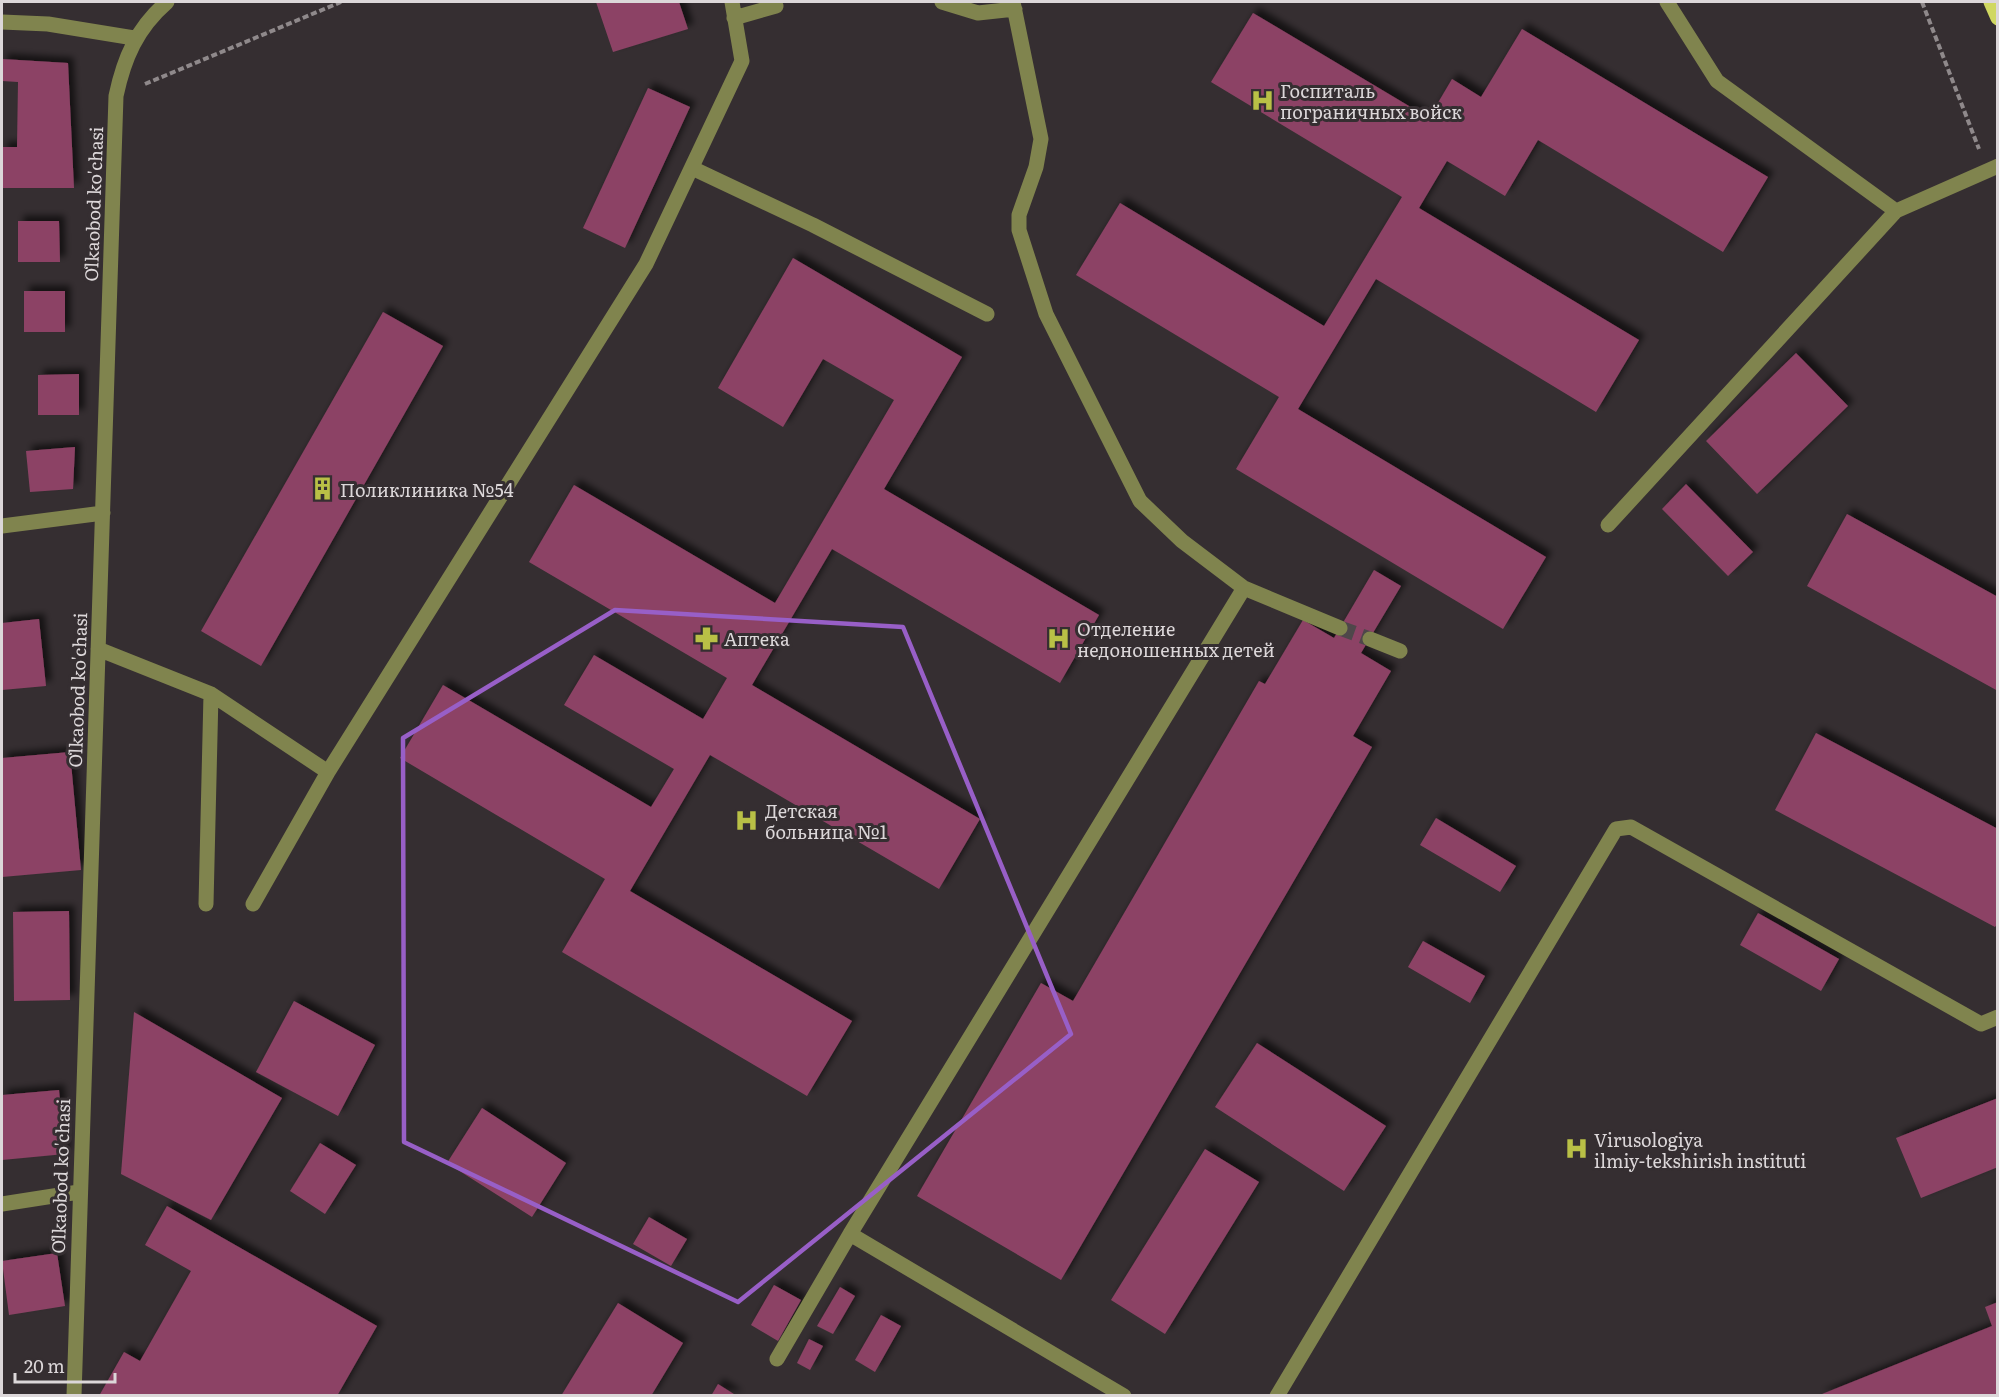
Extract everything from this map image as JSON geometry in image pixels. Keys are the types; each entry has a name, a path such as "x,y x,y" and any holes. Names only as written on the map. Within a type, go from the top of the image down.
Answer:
{"main road":[{"path":"1991,2 1998,18"}],"street":[{"name":"Oʻlkaobod ko'chasi","path":"74,1395 116,96 123,66 134,38 167,2"},
{"path":"253,904 328,772 646,264 742,61 732,2"},
{"path":"942,2 978,13 1014,5 1041,139 1036,167 1019,215 1019,230 1046,314 1140,501 1182,542 1244,588 1340,628"},
{"path":"1667,2 1717,81 1896,212"},
{"path":"734,18 776,6"},
{"path":"2,22 48,24 134,38"},
{"path":"692,168 813,225 987,314"},
{"path":"1608,525 1896,212 1992,168"},
{"path":"2,525 103,513"},
{"path":"777,1359 850,1234 1244,588"},
{"path":"1370,639 1400,651"},
{"path":"98,649 210,694 328,772"},
{"path":"206,904 210,694"},
{"path":"1277,1395 1616,829 1631,827 1981,1024 1998,1017"},
{"path":"2,1204 79,1192"},
{"path":"850,1234 1124,1395"}],"path":[{"path":"116,96 341,2"},
{"path":"1922,2 1992,168"}],"highlighted area":[{"path":"615,610 903,627 1071,1034 738,1302 404,1142 403,738"}],"building":[{"path":"596,2 679,2 688,29 613,52"},
{"path":"1253,13 1429,118 1452,79 1481,97 1522,29 1768,177 1723,252 1538,140 1505,196 1447,161 1419,208 1639,340 1596,412 1376,279 1298,409 1546,557 1503,629 1236,469 1279,397 1076,275 1120,203 1324,326 1402,197 1211,82"},
{"path":"2,59 68,63 74,188 2,188 2,147 17,147 18,82 2,81"},
{"path":"648,88 690,107 625,248 583,228"},
{"path":"18,221 59,221 60,262 18,262"},
{"path":"793,258 962,357 884,489 1099,615 1060,683 832,549 752,685 980,819 939,889 710,755 630,891 852,1021 807,1096 562,952 605,879 400,758 443,685 651,807 674,769 564,705 594,655 703,719 727,678 529,562 574,485 775,603 894,400 823,359 783,427 718,388"},
{"path":"24,291 65,291 65,332 24,332"},
{"name":"Поликлиника №54","path":"383,312 443,346 261,666 201,631"},
{"path":"1796,353 1848,406 1757,494 1706,441"},
{"path":"79,374 79,415 38,415 38,375"},
{"path":"75,447 73,489 30,492 26,451"},
{"path":"1686,484 1753,552 1728,576 1662,509"},
{"path":"1847,514 1998,597 1998,691 1807,586"},
{"path":"1374,570 1401,586 1361,653 1391,671 1353,736 1372,747 1061,1280 917,1196 1041,983 1073,1001 1259,681 1265,684 1303,620 1334,638"},
{"path":"39,619 46,686 2,690 2,623"},
{"path":"1816,733 1998,829 1998,923 1995,927 1775,810"},
{"path":"70,752 81,870 2,877 2,758"},
{"path":"1436,818 1516,866 1500,892 1420,845"},
{"path":"69,911 70,1000 14,1001 13,912"},
{"path":"1758,913 1839,959 1821,991 1740,945"},
{"path":"1423,941 1485,976 1470,1003 1408,967"},
{"path":"294,1001 375,1045 338,1116 256,1072"},
{"path":"134,1012 282,1098 211,1220 121,1174"},
{"path":"1257,1043 1386,1126 1344,1191 1215,1107"},
{"path":"59,1090 65,1154 2,1160 2,1095"},
{"path":"1998,1098 1998,1167 1921,1198 1896,1138"},
{"path":"482,1108 566,1163 532,1217 447,1163"},
{"path":"320,1143 356,1165 325,1214 290,1191"},
{"path":"1205,1149 1259,1182 1165,1334 1111,1300"},
{"path":"167,1206 377,1326 337,1396 99,1396 124,1352 140,1361 191,1271 145,1245"},
{"path":"649,1217 687,1239 671,1266 633,1244"},
{"path":"57,1253 65,1306 9,1315 2,1261"},
{"path":"774,1285 801,1300 778,1341 751,1325"},
{"path":"840,1287 855,1296 833,1334 817,1326"},
{"path":"1998,1302 1998,1393 1991,1396 1817,1396 1992,1326 1985,1307"},
{"path":"618,1303 683,1343 651,1396 561,1396"},
{"path":"881,1315 901,1326 875,1372 855,1360"},
{"path":"809,1339 823,1346 810,1370 797,1363"},
{"path":"718,1384 737,1396 711,1396"}],"tunnel":[{"path":"1340,628 1370,639"}],"place":[{"name":"Госпиталь пограничных войск","path":"1262,100"},
{"name":"Поликлиника №54","path":"322,489"},
{"name":"Аптека","path":"706,638"},
{"name":"Отделение недоношенных детей","path":"1059,638"},
{"name":"Детская больница №1","path":"747,820"},
{"name":"Virusologiya ilmiy-tekshirish instituti","path":"1576,1149"}]}
